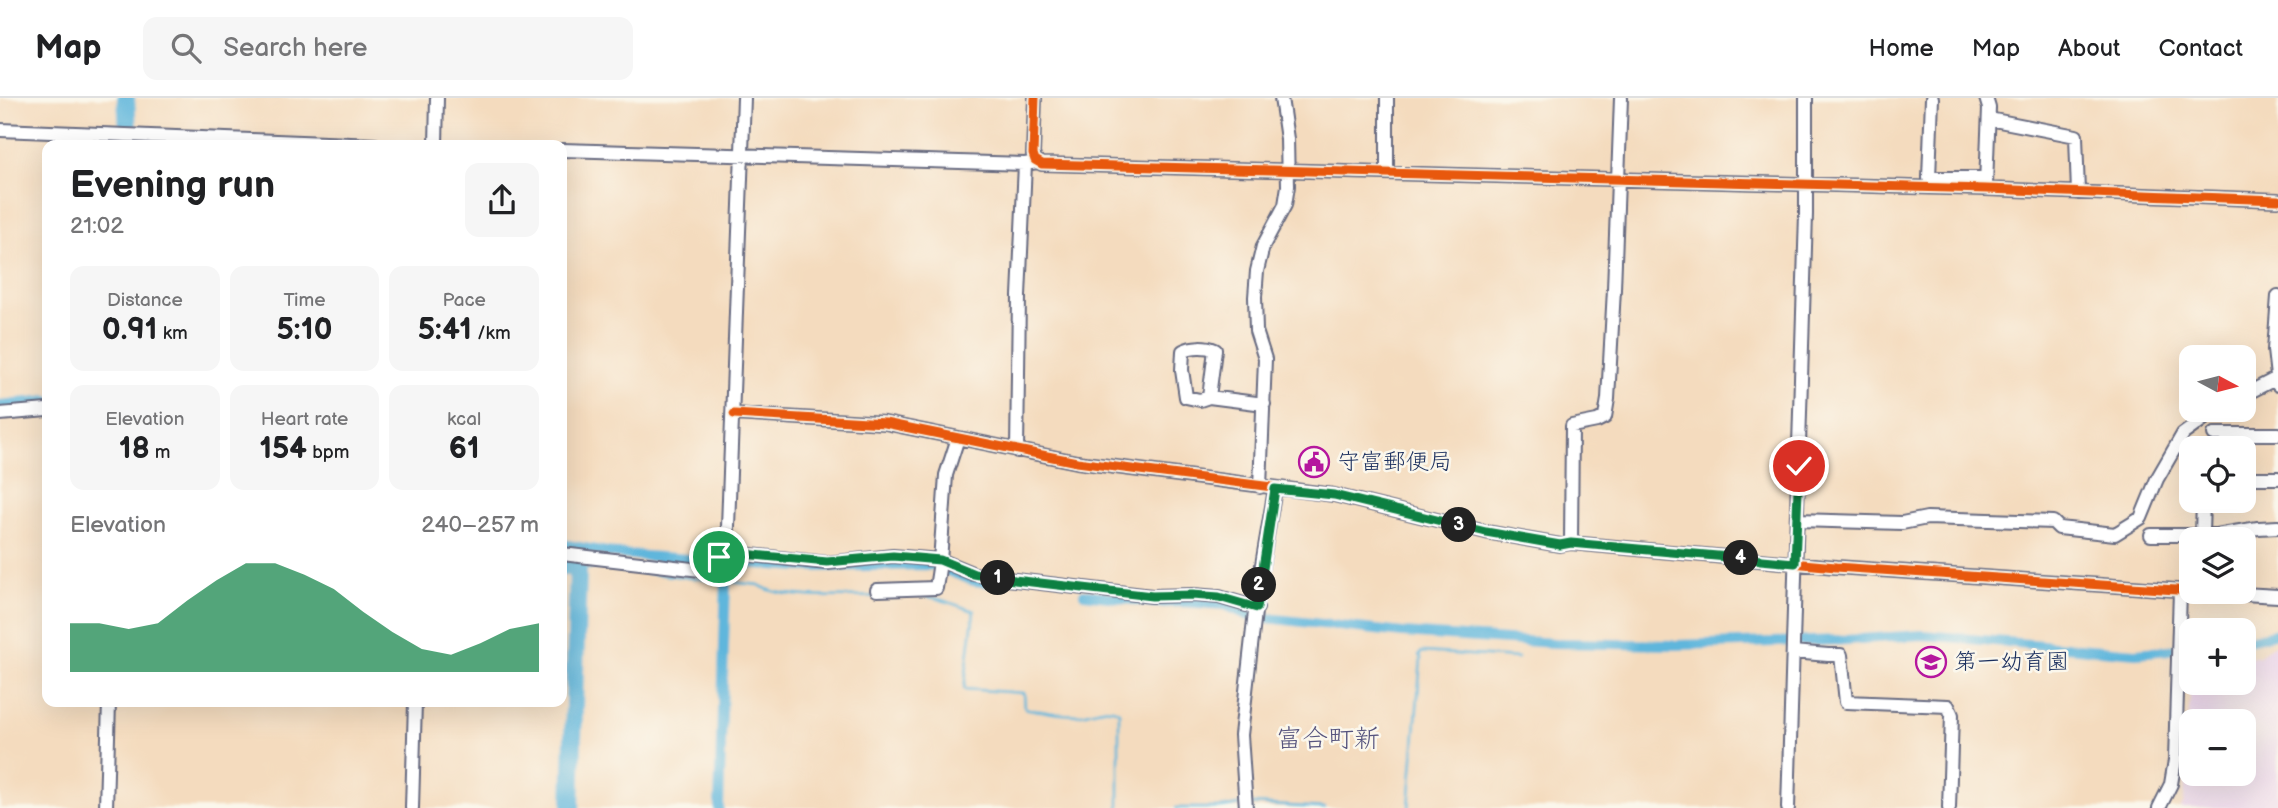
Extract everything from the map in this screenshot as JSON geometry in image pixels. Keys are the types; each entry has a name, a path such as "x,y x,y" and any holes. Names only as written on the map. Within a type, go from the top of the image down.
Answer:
{"street":[{"path":"436,140 437,98"},
{"path":"567,555 718,572 722,558 734,414 744,98"},
{"path":"1017,451 1019,309 1031,163 1034,158 1035,98"},
{"path":"1260,487 1265,359 1254,318 1257,271 1263,246 1285,205 1289,169 1281,98"},
{"path":"1387,98 1396,173"},
{"path":"1574,543 1572,426 1605,417 1608,399 1621,98"},
{"path":"1788,808 1807,185 1806,98"},
{"path":"1931,98 1929,178 2078,193 2278,201"},
{"path":"1986,98 1989,119 1986,184"},
{"path":"1989,119 2076,136 2078,193"},
{"path":"0,130 216,140"},
{"path":"567,150 1807,185 1986,184"},
{"path":"2256,388 2277,377 2274,350 2278,296"},
{"path":"1209,397 1264,404"},
{"path":"0,414 42,410"},
{"path":"734,414 886,423 1077,462 1334,495 1486,532 1560,545 1574,543 1795,563 2179,590"},
{"path":"1797,520 1902,523 1927,518 2053,522 2059,528 2115,534 2141,518 2157,479 2183,435 2200,422"},
{"path":"2214,434 2278,434"},
{"path":"877,590 936,588 946,475 958,438"},
{"path":"2256,478 2278,478"},
{"path":"1246,802 1241,735 1275,489"},
{"path":"2256,528 2278,527"},
{"path":"2151,536 2179,536"},
{"path":"722,558 827,562 893,556 998,578 1152,596 1219,597 1256,614"},
{"path":"2256,595 2278,596"},
{"path":"2159,808 2171,784 2175,760 2178,651 2184,604"},
{"path":"1793,650 1841,654 1846,702 1948,706 1952,715 1949,808"},
{"path":"106,808 109,707"},
{"path":"412,808 415,707"}],"shaded area":[{"path":"2278,644 2278,808 2179,808 2184,803 2185,786 2256,786 2256,709 2189,709 2190,695 2256,695 2256,657 2271,646"}],"waterway":[{"path":"126,98 129,140"},
{"path":"0,405 42,401"},
{"path":"567,545 618,554 801,567 933,565 974,581 996,583"},
{"path":"567,567 578,569 571,808"},
{"path":"578,569 599,568 759,585 772,591 813,596 922,596 974,611 964,689 1024,693 1025,708 1055,713 1076,715 1106,709 1119,712 1119,808"},
{"path":"719,808 726,581"},
{"path":"1084,594 1157,603 1225,605 1249,616 1403,633 1554,643 1676,645 1923,635 2136,653 2179,649"},
{"path":"2256,638 2278,633"},
{"path":"1409,808 1421,658 1419,655 1422,652 1518,658"},
{"path":"1251,804 1324,808"},
{"path":"1176,808 1240,805"}],"cycle path":[{"path":"1035,98 1033,154 1035,160 1042,164 1986,189 2278,200"},
{"path":"734,414 885,423 1077,462 1334,495 1486,532 1560,545 1571,543 1836,567 2179,590"}],"place":[{"name":"守富郵便局","path":"1314,462"},
{"name":"第一幼育園","path":"1931,662"}],"district":[{"name":"富合町新","path":"1328,739"}],"route":[{"path":"719,557 723,552 827,562 893,556 940,560 974,574 998,578 1152,596 1219,597 1257,608 1275,489 1334,495 1486,532 1560,545 1571,543 1795,563 1799,466"}]}
